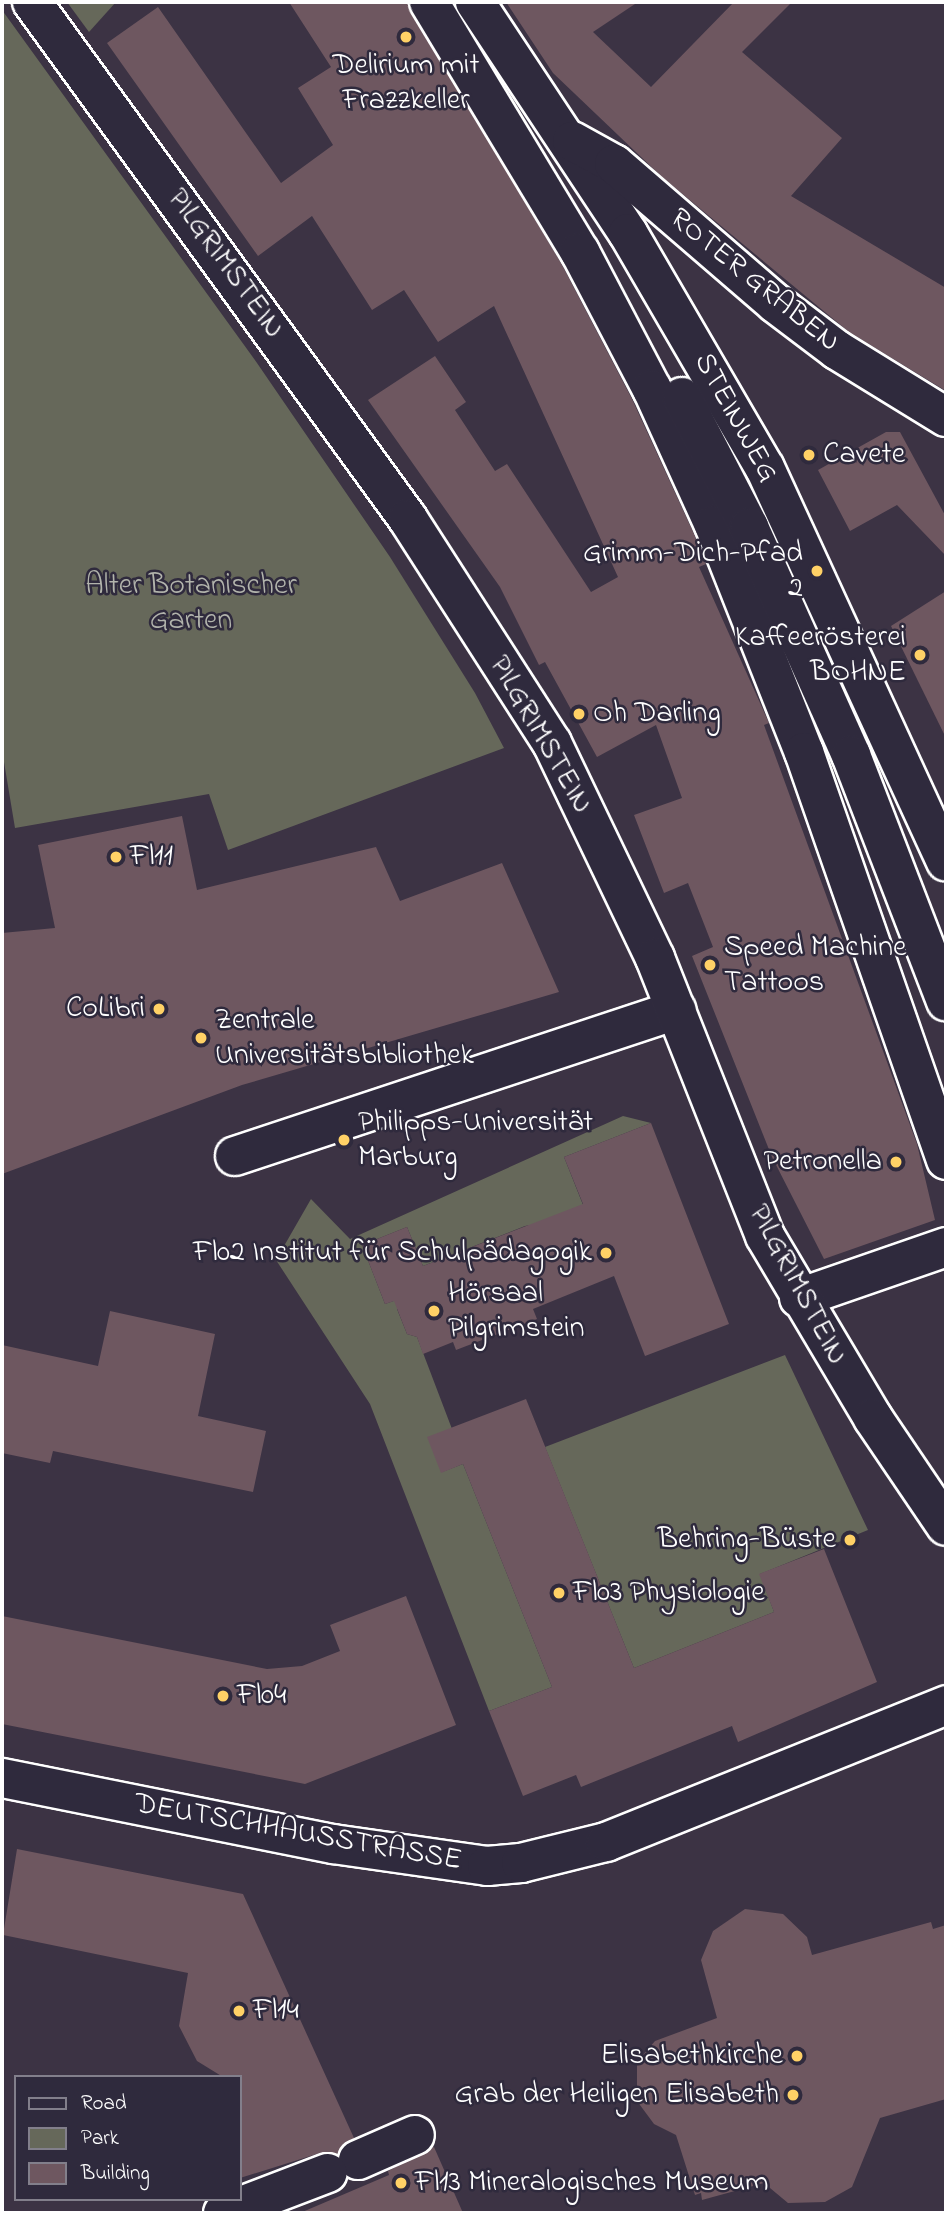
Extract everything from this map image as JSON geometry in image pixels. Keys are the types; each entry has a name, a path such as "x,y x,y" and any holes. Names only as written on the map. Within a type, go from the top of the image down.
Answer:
{"main road":[{"name":"PILGRIMSTEIN","path":"32,2 400,508 552,744 655,958 765,1236 799,1298 946,1526"},
{"path":"429,2 580,251 663,413 775,678 946,1160"},
{"name":"STEINWEG","path":"475,2 567,138 680,317 765,468 946,861"},
{"name":"ROTER GRABEN","path":"567,138 614,164 775,303 837,350 946,417"},
{"path":"643,322 749,527 851,755 946,1001"},
{"path":"235,1156 676,1010"},
{"path":"799,1298 946,1247"},
{"name":"DEUTSCHHAUSSTRASSE","path":"2,1778 333,1844 487,1866 521,1863 606,1842 946,1705"},
{"path":"223,2213 415,2135"}],"green space":[{"path":"67,2 116,2 89,32"},
{"name":"Alter Botanischer Garten","path":"2,10 257,363 390,557 475,693 504,748 228,850 209,794 15,828 2,750"},
{"path":"623,1116 651,1123 564,1157 587,1215 525,1226 423,1266 407,1227 362,1245 385,1304 402,1298 397,1309 407,1334 417,1337 452,1429 442,1472 463,1464 552,1687 489,1711 370,1404 276,1260 311,1199 350,1239"},
{"path":"785,1355 868,1530 760,1574 774,1612 634,1668 545,1447"}],"building":[{"path":"289,2 407,2 561,263 632,399 694,534 706,564 699,567 769,723 764,725 917,1144 935,1220 824,1259 772,1157 692,956 713,947 688,883 664,893 634,815 682,798 656,725 597,757 545,662 539,665 500,587 368,400 435,356 466,402 455,410 495,471 507,464 591,592 618,577 494,306 438,342 404,290 372,310 312,216 258,256 107,43 158,7 281,183 333,145 298,88 331,67"},
{"path":"506,2 638,2 593,32 651,87 734,2 792,2 742,52 842,138 791,196 946,288 946,391 849,332 662,177 553,73"},
{"path":"886,432 900,432 946,517 946,556 897,505 850,531 818,470"},
{"path":"946,591 946,738 891,626"},
{"name":"Zentrale Universitätsbibliothek","path":"182,816 197,890 376,847 400,901 502,863 559,992 242,1085 2,1174 2,933 55,928 38,845"},
{"name":"F|02 Institut für Schulpädagogik","path":"651,1123 729,1324 645,1356 614,1276 533,1309 537,1319 456,1350 453,1342 423,1354 417,1337 407,1334 394,1301 385,1304 362,1245 407,1227 423,1266 583,1204 564,1157"},
{"path":"110,1311 215,1334 198,1416 266,1431 253,1492 53,1451 50,1463 2,1453 2,1345 98,1366"},
{"name":"F|03 Physiologie","path":"526,1399 634,1668 774,1612 759,1574 824,1549 877,1682 738,1742 732,1726 581,1787 576,1775 523,1796 489,1711 552,1687 463,1464 441,1473 427,1437"},
{"name":"F|04","path":"406,1596 456,1725 305,1784 2,1724 2,1616 267,1669 302,1666 340,1651 330,1625"},
{"name":"F|14","path":"17,1849 243,1894 354,2138 338,2154 320,2153 242,2177 242,2075 220,2075 197,2061 179,2026 188,1973 3,1935"},
{"name":"Elisabethkirche","path":"745,1909 783,1914 807,1937 812,1955 931,1922 933,1929 946,1925 946,2099 880,2118 852,2187 825,2202 788,2203 764,2183 702,2200 701,2193 695,2195 676,2135 654,2124 637,2101 637,2062 655,2041 717,2018 701,1960 713,1931"},
{"name":"F|13 Mineralogisches Museum","path":"434,2147 463,2213 300,2213 389,2175 388,2171"}],"place":[{"name":"Delirium mit Frazzkeller","path":"406,37"},
{"name":"Cavete","path":"809,455"},
{"name":"Grimm-Dich-Pfad 2","path":"817,571"},
{"name":"Kaffeerösterei BOHNE","path":"920,655"},
{"name":"Oh Darling","path":"579,714"},
{"name":"F|11","path":"116,857"},
{"name":"Speed Machine Tattoos","path":"710,965"},
{"name":"CoLibri","path":"159,1009"},
{"name":"Zentrale Universitätsbibliothek","path":"201,1038"},
{"name":"Philipps-Universität Marburg","path":"344,1140"},
{"name":"Petronella","path":"896,1162"},
{"name":"F|02 Institut für Schulpädagogik","path":"606,1253"},
{"name":"Hörsaal Pilgrimstein","path":"434,1311"},
{"name":"Behring-Büste","path":"850,1540"},
{"name":"F|03 Physiologie","path":"559,1593"},
{"name":"F|04","path":"223,1696"},
{"name":"F|14","path":"239,2011"},
{"name":"Elisabethkirche","path":"797,2056"},
{"name":"Grab der Heiligen Elisabeth","path":"793,2095"},
{"name":"F|13 Mineralogisches Museum","path":"401,2183"}]}
